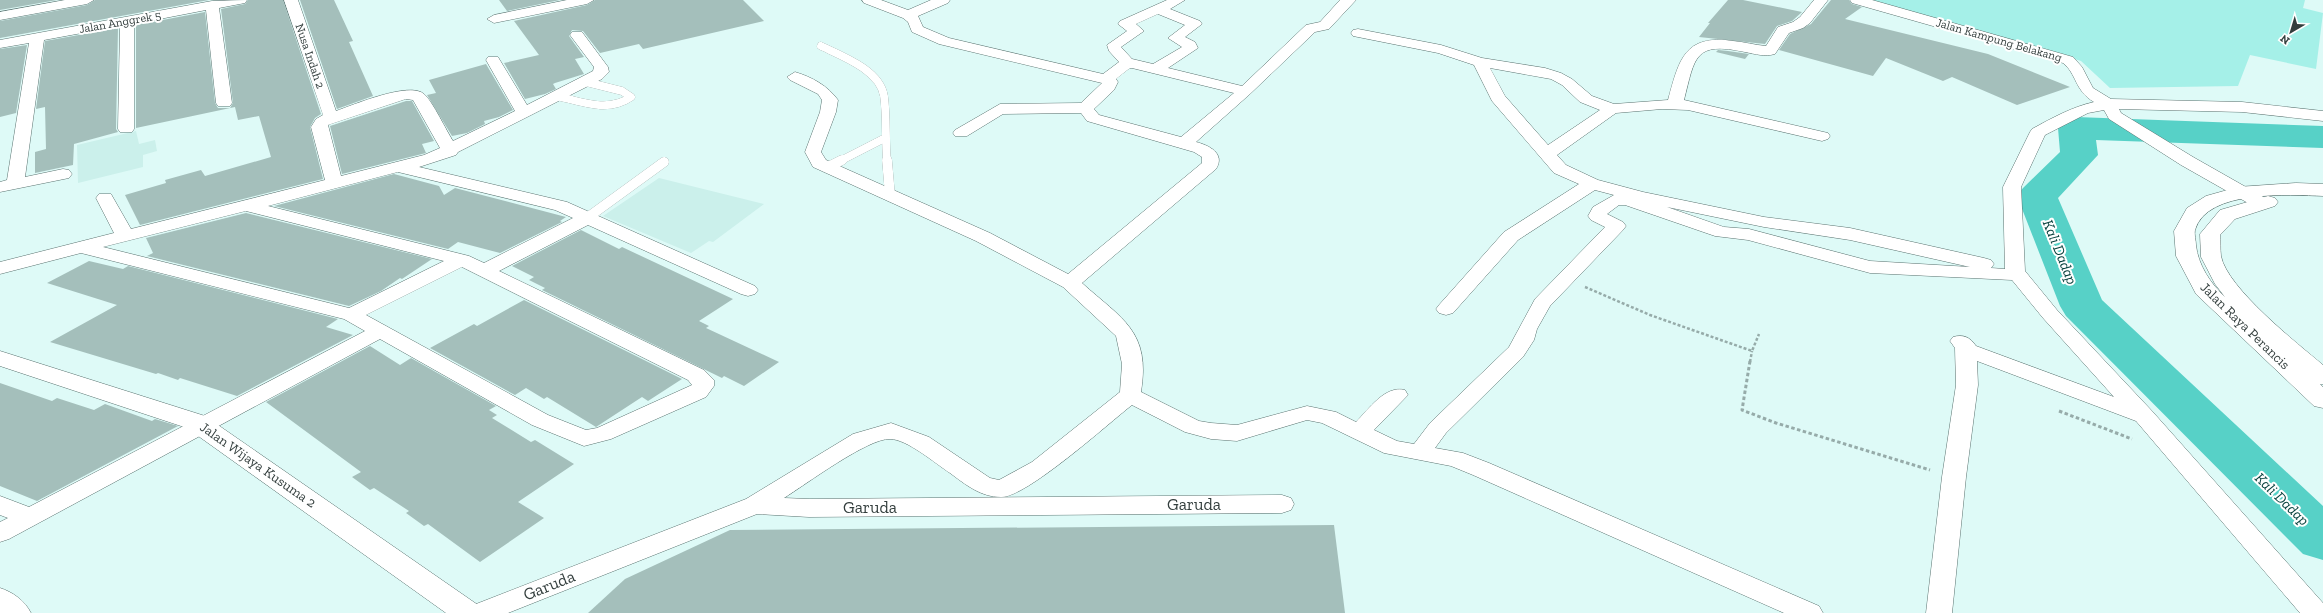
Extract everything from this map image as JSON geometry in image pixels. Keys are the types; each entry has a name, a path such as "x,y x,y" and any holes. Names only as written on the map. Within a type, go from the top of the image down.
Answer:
{"street":[{"path":"0,11 62,0"},
{"path":"0,16 87,0"},
{"name":"Jalan Anggrek 5","path":"0,44 240,0"},
{"name":"Nusa Indah 2","path":"291,0 329,113"},
{"path":"494,19 587,0"},
{"path":"869,0 908,15 914,20 917,29 923,34 944,41 1106,79 1110,82 1109,87 1085,108 1000,109 961,133"},
{"path":"908,15 943,0"},
{"path":"1178,0 1124,25 1137,31 1114,45 1114,48 1128,63 1245,91"},
{"path":"1184,143 1245,91 1311,28 1324,26 1348,0"},
{"path":"1675,103 1690,55 1697,47 1713,42 1770,51 1777,42 1783,30 1805,20 1821,0"},
{"name":"Jalan Kampung Belakang","path":"1857,0 2068,60 2074,64 2087,90 2112,110 2187,161 2252,198"},
{"path":"212,5 224,104"},
{"path":"1154,69 1191,48 1190,45 1175,38 1195,24 1189,20 1158,9"},
{"path":"126,129 127,21"},
{"path":"1358,33 1441,49 1480,62 1540,71 1556,76 1567,82 1586,99 1612,109 1675,103 1822,136"},
{"path":"0,268 430,159 597,76 601,72 601,67 577,35"},
{"path":"37,37 8,186 63,174"},
{"path":"493,60 524,112"},
{"path":"1480,62 1498,98 1560,169 1592,184 1642,197 1764,222 1850,234 2016,273"},
{"path":"1106,79 1128,63"},
{"path":"755,505 861,439 891,431 921,442 983,485 1002,489 1040,468 1130,395 1134,377 1130,344 1125,333 1070,283 1014,252 819,162 813,152 828,112 830,100 824,91 796,77"},
{"path":"334,183 319,127 322,122 332,117 406,94 414,94 419,97 450,150"},
{"path":"2316,613 2144,416 2050,314 2016,273 2012,187 2038,132 2084,109 2112,110 2242,107 2323,116"},
{"path":"1070,283 1210,164 1210,155 1200,148 1100,121 1093,118 1085,108"},
{"path":"1547,154 1612,109"},
{"path":"398,168 551,203 748,290"},
{"path":"1446,309 1511,236 1532,221 1592,184"},
{"name":"Jalan Raya Perancis","path":"2323,190 2286,188 2252,198 2225,215 2214,225 2211,234 2212,261 2218,275 2240,303 2323,377"},
{"name":"Jalan Raya Perancis","path":"2323,197 2218,198 2202,206 2190,216 2184,226 2184,254 2191,270 2204,289 2323,400"},
{"path":"105,198 125,236"},
{"path":"1420,452 1438,428 1516,352 1524,340 1527,329 1542,303 1617,226 1597,216 1599,211 1615,200 1627,200 1722,232 1749,235 1870,267 2016,273"},
{"path":"81,248 351,315 540,420 584,438 603,434 698,392 703,386 703,380 696,375 462,260 246,205"},
{"path":"484,271 587,218"},
{"path":"351,315 462,260"},
{"path":"0,533 380,331"},
{"path":"1939,613 1954,478 1967,385 1963,345 2144,416"},
{"name":"Jalan Wijaya Kusuma 2","path":"0,358 202,425 468,613"},
{"path":"1130,395 1193,427 1211,431 1237,433 1307,413 1328,417 1358,433 1392,448 1455,459 1481,469 1810,613"},
{"path":"1358,433 1398,395"},
{"name":"Garuda","path":"480,613 755,505 817,508 1282,504"},
{"path":"0,505 30,517"}],"lane":[{"path":"821,46 850,60 875,78 884,95 885,138 890,195"},
{"path":"557,96 607,106 617,106 631,97 622,91 586,82"},
{"path":"828,167 885,138"},
{"path":"587,218 664,162"}],"path":[{"path":"1566,280 1650,315 1752,351"},
{"path":"1759,334 1752,351 1741,407 1742,410 1770,421 1954,478"},
{"path":"2059,411 2137,440"}],"shaded area":[{"path":"1870,0 2305,0 2303,8 2323,13 2316,69 2250,55 2238,86 2110,88 2081,61 1976,29"},
{"path":"136,131 139,144 155,140 157,151 143,155 143,167 78,183 77,145"},
{"path":"659,178 764,204 713,242 709,241 691,253 603,216"}],"building":[{"path":"0,0 57,0 0,10"},
{"path":"95,0 209,0 0,38 0,21 87,5"},
{"path":"248,0 283,0 321,114 315,118 310,127 323,179 140,225 125,195 166,183 165,180 201,170 205,176 271,157 259,116 238,120 235,107 136,128 136,25 205,12 215,103 218,108 230,108 233,103 221,9 245,4"},
{"path":"300,0 334,0 353,41 349,42 373,96 337,109"},
{"path":"499,0 560,0 507,11"},
{"path":"595,0 743,0 764,21 643,49 639,44 600,53 583,31 572,30 569,36 584,57 575,59 584,74 553,84 556,89 545,94 525,99 504,63 539,55 514,21 587,5"},
{"path":"1728,0 1743,0 1802,12 1792,21 1777,26 1765,44 1699,37 1710,23 1708,23"},
{"path":"1831,0 1849,0 1852,4 1862,7 1845,19 1988,54 2070,87 2017,105 1952,77 1943,81 1886,58 1873,76 1779,50 1790,34 1811,24"},
{"path":"118,28 116,129 118,132 74,144 73,165 35,173 35,152 46,149 45,107 36,109 45,41"},
{"path":"27,45 16,113 0,117 0,49"},
{"path":"1718,50 1749,54 1745,59 1716,52"},
{"path":"486,64 513,110 499,117 484,121 485,124 467,133 452,136 427,95 436,93 429,80"},
{"path":"406,101 412,101 434,141 422,144 426,153 342,174 330,126"},
{"path":"394,174 439,186 444,195 455,188 566,217 560,221 562,222 500,253 458,242 448,249 274,206"},
{"path":"246,213 432,259 381,291 349,306 147,256 153,253 146,238"},
{"path":"581,230 619,249 622,247 733,299 699,321 709,326 706,328 779,362 744,386 724,376 722,378 542,290 545,288 529,280 534,277 512,266"},
{"path":"89,261 123,269 128,266 338,319 326,327 353,335 237,396 180,378 178,380 158,373 156,374 50,342 117,305 47,283"},
{"path":"524,300 682,379 648,401 642,397 596,427 547,397 544,399 526,388 515,395 430,348 474,324 477,326"},
{"path":"370,346 400,365 411,358 496,406 489,410 497,415 492,418 531,442 535,440 574,464 518,502 544,518 480,562 428,524 424,526 406,513 409,511 374,488 370,490 352,477 361,472 266,402"},
{"path":"0,383 52,401 57,398 94,410 105,404 152,421 155,419 178,426 37,501 0,486"},
{"path":"1334,525 1345,613 588,613 625,579 730,530"}],"waterway":[{"name":"Kali Dadap","path":"2323,137 2076,128 2079,155 2037,196 2082,306 2323,539"}]}
